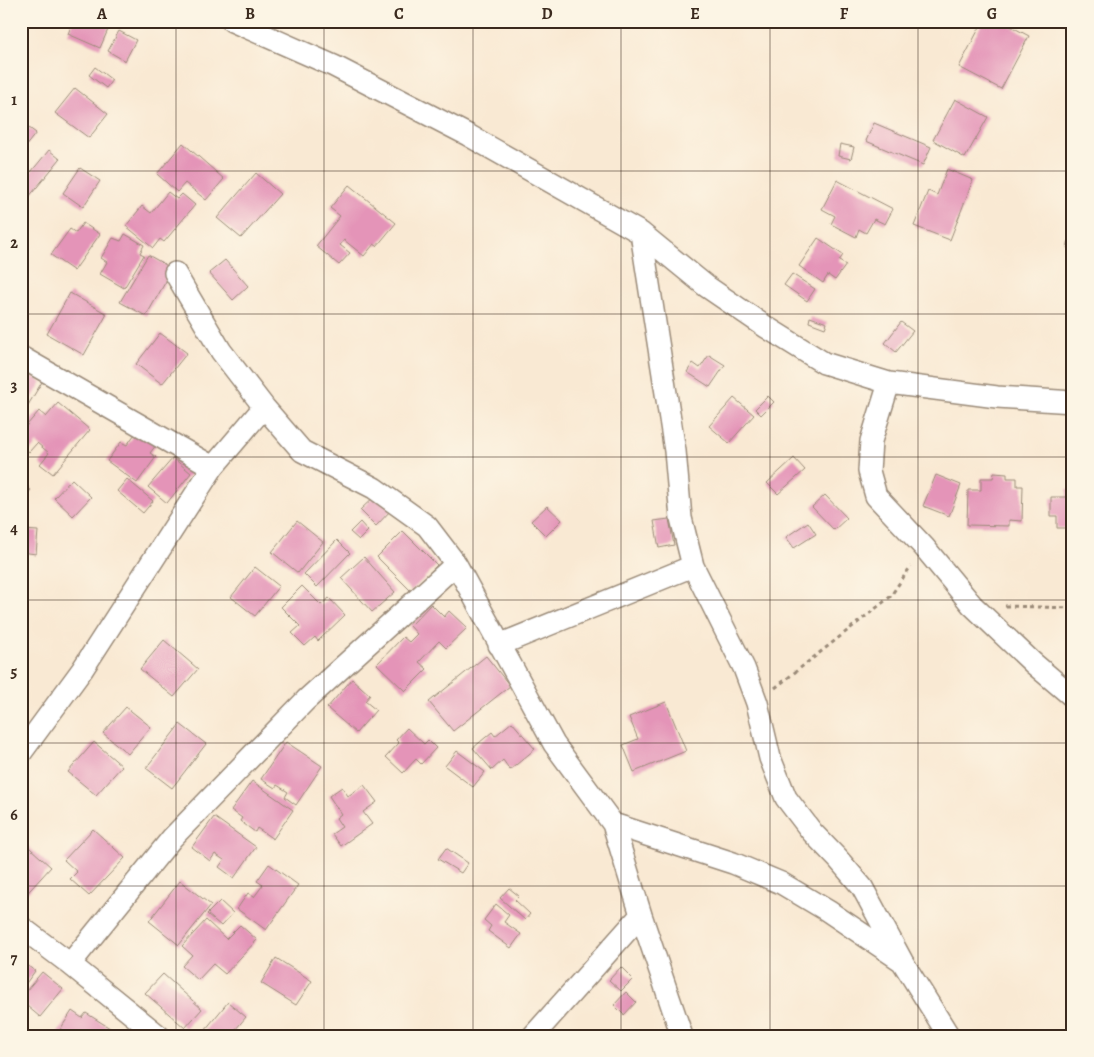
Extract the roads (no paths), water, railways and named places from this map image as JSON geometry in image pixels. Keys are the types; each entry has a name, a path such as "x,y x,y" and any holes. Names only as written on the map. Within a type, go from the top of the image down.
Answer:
{"street":[{"path":"232,21 334,66 451,126 642,233 706,286 766,327 824,363 889,383 997,397 1073,402"},
{"path":"642,233 675,451 681,518 693,566 733,644 757,703 770,758 786,798 812,832 862,887 902,961 949,1036"},
{"path":"175,273 221,351 264,407 302,451 374,488 427,526 456,564 554,744 613,824 641,915 682,1036"},
{"path":"21,357 213,467"},
{"path":"889,383 871,441 869,471 876,496 924,547 972,605 1033,663 1073,697"},
{"path":"21,753 82,670 213,467 264,407"},
{"path":"70,964 172,838 306,700 456,564"},
{"path":"499,644 693,566"},
{"path":"613,824 733,863 781,883 828,911 902,961"},
{"path":"533,1036 641,915"},
{"path":"21,927 159,1036"}]}
